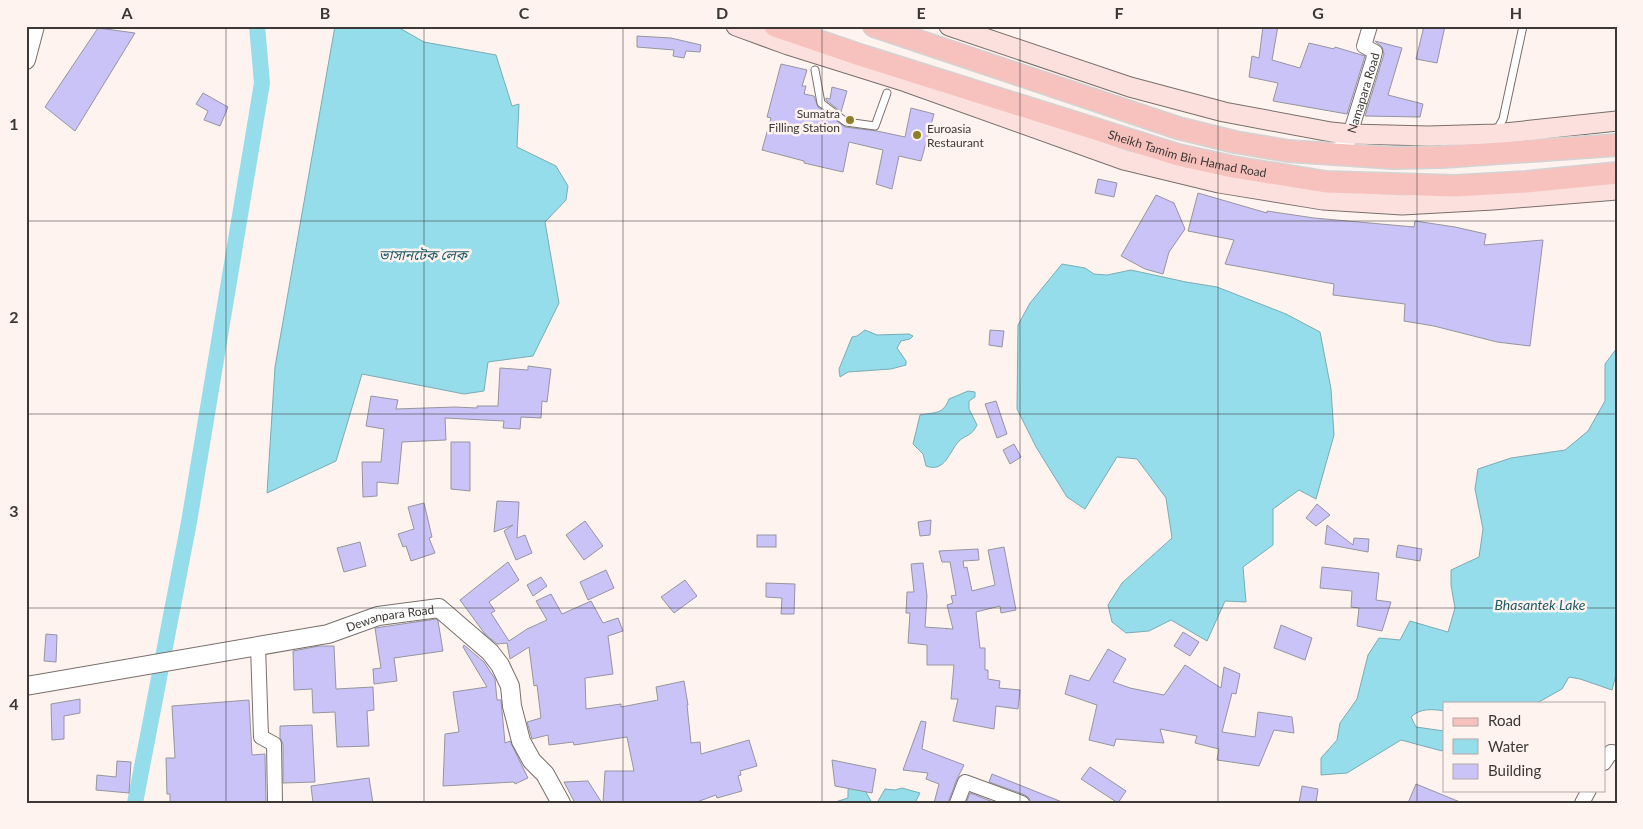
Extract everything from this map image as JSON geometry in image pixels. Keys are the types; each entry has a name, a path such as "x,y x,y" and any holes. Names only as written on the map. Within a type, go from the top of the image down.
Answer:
{"main road":[{"path":"736,26 788,45 906,82 1124,160 1220,183 1323,200 1402,205 1617,190"},
{"name":"Sheikh Tamim Bin Hamad Road","path":"775,26 863,56 1178,155 1233,167 1326,182 1454,186 1526,182 1617,173"},
{"name":"Sheikh Tamim Bin Hamad Road","path":"874,26 1178,128 1235,142 1288,151 1394,158 1497,144 1617,145"},
{"path":"949,26 1130,87 1224,112 1350,134 1430,136 1497,144 1617,121"}],"street":[{"path":"26,60 35,26"},
{"name":"Namapara Road","path":"1328,155 1347,144 1374,52 1364,46 1370,26"},
{"name":"Dewanpara Road","path":"26,686 328,634 378,616 439,608 490,652 500,664 510,686 512,706 521,741 532,761 545,774 561,803"},
{"path":"258,646 261,737 274,744 275,803"},
{"path":"1606,760 1611,752 1617,753"},
{"path":"957,803 965,782 1022,803"}],"lane":[{"path":"1497,144 1522,26"},
{"path":"815,70 821,103 846,122 875,126 887,93"}],"water":[{"name":"ভাসানটেক লেক","path":"335,26 396,26 424,42 496,55 512,106 519,104 517,147 556,166 568,186 566,200 545,222 559,303 533,356 488,362 484,391 464,394 362,374 336,461 267,493 275,367"},
{"path":"1062,264 1085,268 1094,274 1107,275 1131,270 1217,287 1286,314 1320,332 1331,389 1334,435 1316,499 1299,490 1273,509 1273,545 1243,567 1246,602 1225,601 1207,641 1171,620 1149,631 1126,633 1112,622 1108,605 1122,583 1172,538 1166,498 1137,459 1117,457 1085,509 1067,497 1036,447 1017,409 1018,325 1030,303"},
{"path":"865,330 877,335 909,334 913,336 910,339 901,341 897,348 906,361 906,365 891,369 848,372 840,377 839,369 852,337"},
{"name":"Bhasantek Lake","path":"1617,348 1617,671 1612,690 1569,677 1562,689 1539,702 1443,702 1443,711 1422,711 1411,717 1416,727 1443,731 1442,751 1401,740 1347,773 1321,775 1321,758 1337,740 1340,723 1357,699 1368,655 1379,638 1400,640 1410,621 1448,632 1455,608 1451,585 1451,570 1479,557 1483,529 1475,489 1478,469 1511,458 1565,450 1588,431 1605,401 1605,364"},
{"path":"968,391 975,392 975,397 969,401 969,409 977,425 975,429 959,441 942,464 938,467 926,466 923,454 913,444 920,415 941,410 949,399"},
{"path":"851,785 862,785 872,803 832,803 848,798 848,790"},
{"path":"902,788 920,793 915,803 877,803 885,789 895,790"}],"building":[{"path":"1263,26 1278,26 1272,60 1300,68 1309,43 1334,49 1335,47 1365,56 1347,114 1273,101 1278,83 1249,77 1252,56 1259,58"},
{"path":"1424,26 1445,26 1437,63 1416,59"},
{"path":"98,28 135,33 75,131 45,107"},
{"path":"637,36 671,38 701,45 700,52 686,51 684,58 673,56 674,50 637,47"},
{"path":"1375,41 1402,48 1388,95 1423,104 1420,117 1365,116 1384,54 1382,47"},
{"path":"781,64 807,70 802,86 806,86 804,94 814,96 818,107 845,127 905,137 911,108 934,114 921,161 899,156 892,189 876,184 883,150 849,142 843,172 804,163 804,161 762,150 771,118 767,117"},
{"path":"832,87 847,91 841,112 826,100 826,98 830,99"},
{"path":"203,93 228,107 220,126 204,120 208,111 196,104"},
{"path":"1098,179 1117,183 1114,197 1095,193"},
{"path":"1198,193 1267,213 1267,211 1314,218 1414,227 1415,221 1455,227 1486,234 1484,245 1543,240 1530,346 1497,342 1434,326 1404,321 1405,304 1333,295 1334,284 1225,264 1234,240 1188,231"},
{"path":"1156,195 1174,203 1185,229 1169,252 1163,274 1145,269 1121,256"},
{"path":"990,330 1004,331 1002,347 989,345"},
{"path":"528,366 551,369 547,402 542,401 541,418 521,417 520,429 503,428 504,421 445,418 446,440 402,442 398,484 377,482 377,496 363,497 362,462 381,462 384,429 366,426 371,396 398,400 396,409 498,406 500,368 528,370"},
{"path":"996,401 1007,434 997,438 985,404"},
{"path":"451,442 470,442 470,491 451,489"},
{"path":"1014,444 1021,457 1010,464 1003,450"},
{"path":"497,501 519,502 517,538 525,535 532,553 516,560 504,531 513,525 494,532"},
{"path":"424,503 432,537 429,538 435,553 411,561 406,546 403,547 398,534 414,529 408,507"},
{"path":"1317,504 1330,515 1316,526 1306,518"},
{"path":"931,520 930,535 920,536 918,522"},
{"path":"585,521 603,546 584,560 566,535"},
{"path":"1327,525 1353,545 1354,538 1369,539 1368,552 1325,544"},
{"path":"757,535 776,535 776,547 757,547"},
{"path":"360,542 366,566 344,572 337,548"},
{"path":"1398,545 1422,549 1420,561 1396,557"},
{"path":"1004,547 1016,610 1001,613 1000,606 976,612 980,648 985,648 985,670 988,670 988,679 1000,681 999,688 1020,690 1018,709 996,706 994,729 953,721 958,699 951,699 954,665 927,665 927,645 908,643 910,613 906,613 907,592 914,592 911,564 923,563 927,596 925,627 953,629 947,605 953,603 951,596 956,595 950,562 942,562 939,551 978,549 979,560 963,561 964,568 967,567 972,591 995,585 988,550"},
{"path":"508,562 519,580 489,602 495,611 491,613 509,641 527,629 547,620 536,601 551,594 562,614 591,601 603,623 618,618 623,631 608,636 613,674 585,678 586,709 621,704 621,707 658,700 656,687 684,681 691,743 700,742 701,754 749,740 757,766 740,771 741,775 738,776 742,791 717,798 716,795 694,803 603,803 605,771 634,771 627,737 574,745 573,742 549,745 548,735 532,739 527,722 541,718 537,685 534,686 529,647 510,659 507,643 497,644 485,634 460,600"},
{"path":"1322,567 1379,573 1376,600 1391,602 1382,631 1357,626 1359,608 1351,607 1352,591 1320,588"},
{"path":"606,570 614,588 588,600 580,582"},
{"path":"541,577 547,586 533,596 527,585"},
{"path":"685,580 697,596 674,613 661,597"},
{"path":"766,583 795,584 794,614 781,614 782,598 766,597"},
{"path":"436,619 438,621 443,651 394,658 397,681 374,684 373,669 381,668 375,628"},
{"path":"1281,625 1312,638 1305,660 1274,648"},
{"path":"1183,632 1199,642 1190,656 1174,646"},
{"path":"46,634 57,635 56,662 44,661"},
{"path":"464,645 484,662 495,679 497,700 501,700 505,743 510,741 528,778 515,784 514,782 443,786 445,734 459,732 453,692 487,687 463,647"},
{"path":"319,646 334,646 336,689 373,687 374,710 367,711 369,746 337,747 335,712 313,713 312,689 294,690 293,651"},
{"path":"1108,649 1126,659 1113,682 1130,688 1164,695 1185,665 1221,688 1224,667 1240,674 1236,694 1232,693 1222,732 1255,737 1258,712 1292,717 1294,733 1274,730 1259,766 1217,760 1219,749 1195,743 1197,736 1160,729 1164,743 1116,739 1114,746 1089,740 1097,705 1065,694 1070,675 1089,681"},
{"path":"80,699 80,713 64,716 64,739 52,740 51,704"},
{"path":"249,700 252,755 265,754 266,803 170,803 170,794 167,794 166,758 175,758 172,706"},
{"path":"921,721 926,722 922,749 964,765 948,803 934,803 939,784 926,779 928,773 903,770"},
{"path":"312,725 315,782 283,783 283,744 280,738 280,726"},
{"path":"832,760 876,769 872,793 835,786"},
{"path":"117,761 131,762 129,793 96,790 97,775 116,777"},
{"path":"1090,767 1126,791 1118,803 1081,779"},
{"path":"992,774 1062,803 1031,803 1025,795 989,782"},
{"path":"369,778 373,803 313,803 311,786"},
{"path":"588,781 602,803 575,803 564,782"},
{"path":"1416,784 1460,802 1460,803 1408,803"},
{"path":"1302,786 1318,789 1316,803 1299,803"},
{"path":"970,793 996,803 966,803"}],"waterway":[{"path":"135,803 189,522 262,83 257,26"}],"place":[{"name":"Sumatra Filling Station","path":"850,120"},
{"name":"Euroasia Restaurant","path":"917,135"}]}
